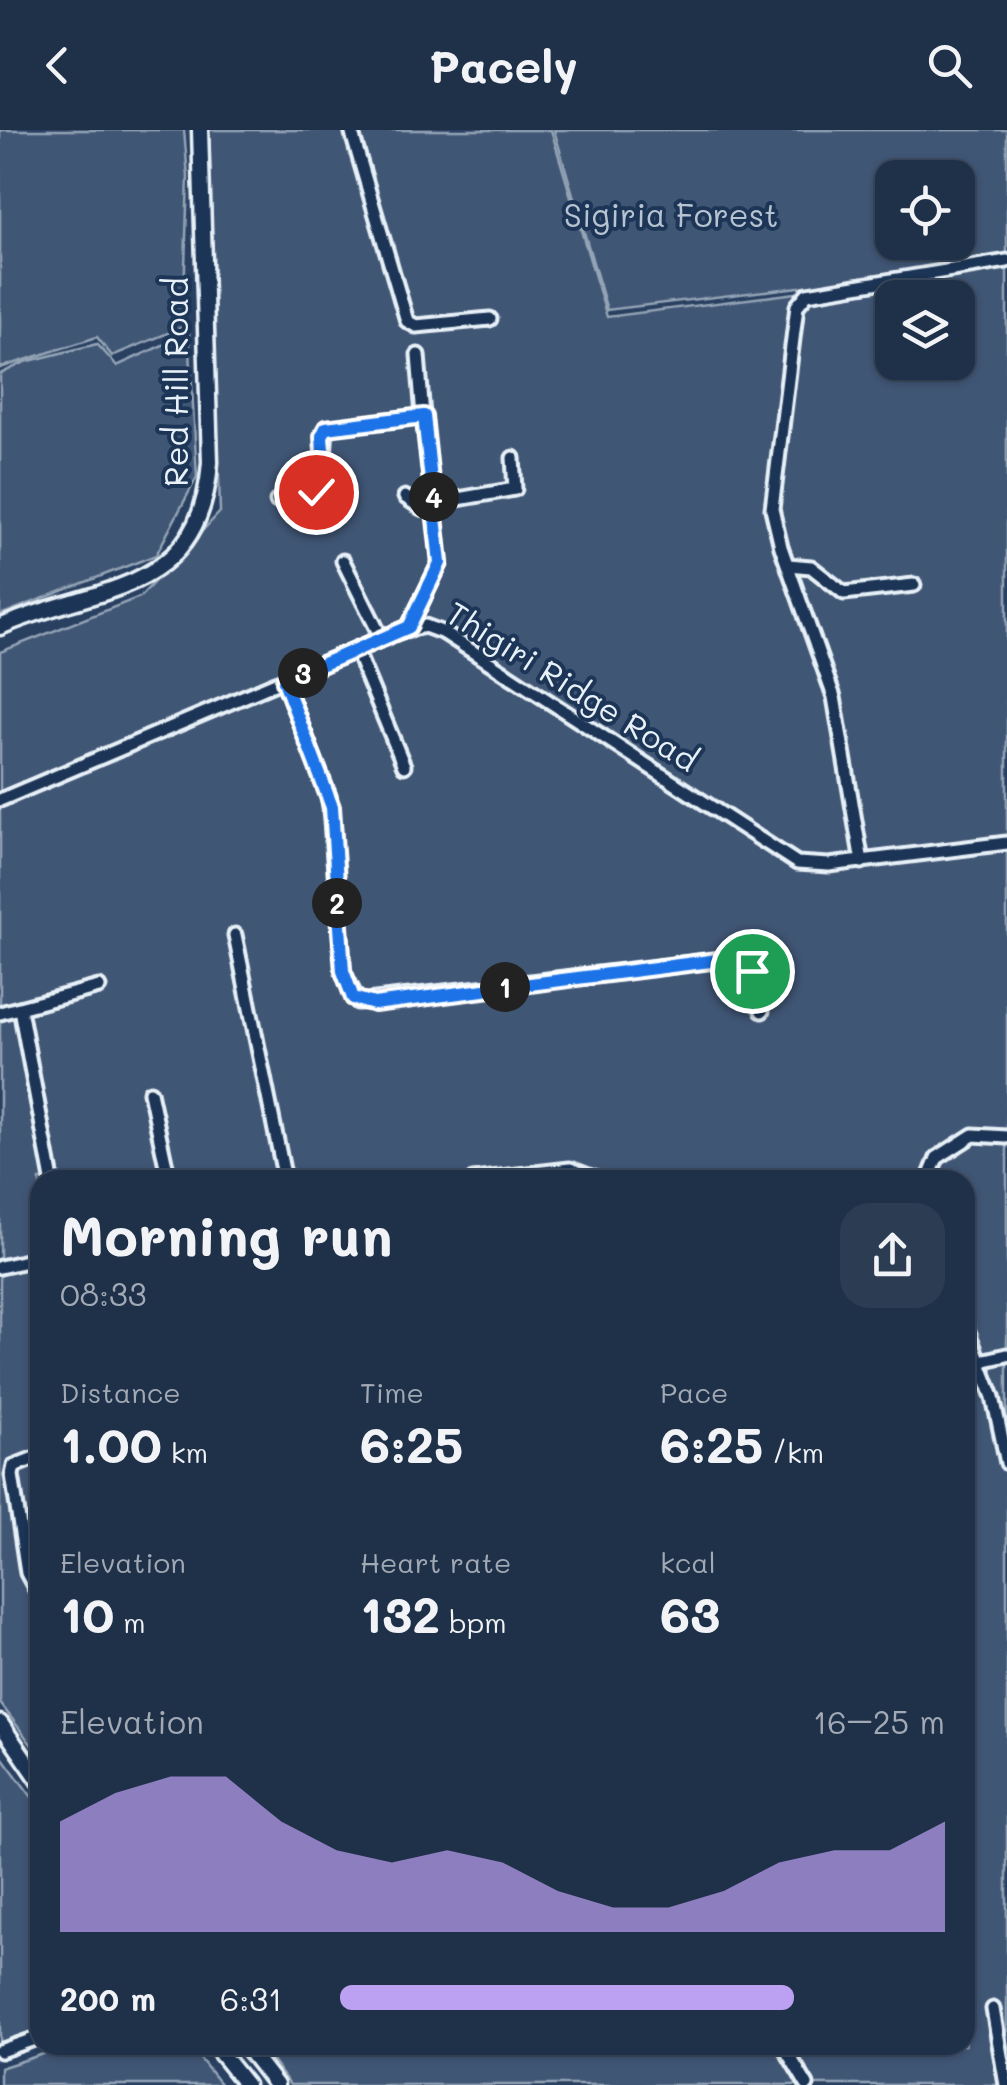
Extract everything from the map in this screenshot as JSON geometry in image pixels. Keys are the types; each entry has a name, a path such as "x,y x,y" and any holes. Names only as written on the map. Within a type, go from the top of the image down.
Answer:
{"main road":[{"name":"Red Hill Road","path":"0,627 102,596 143,578 172,554 203,508 210,462 200,130"},
{"path":"0,1724 30,1764"},
{"path":"222,2055 246,2085"},
{"path":"253,2055 276,2085"}],"street":[{"path":"350,130 406,321 416,326 490,320"},
{"path":"862,862 834,697 788,565 772,500 801,296 1007,260"},
{"path":"409,627 440,563 418,355"},
{"path":"277,501 302,498 322,487 322,436 330,426 424,416"},
{"path":"406,498 421,508 435,507 515,488 513,458"},
{"path":"343,561 382,638"},
{"path":"788,565 811,566 844,593 914,585"},
{"name":"Thigiri Ridge Road","path":"0,800 409,627 432,627 786,858 806,866 1007,843"},
{"path":"356,650 404,766"},
{"path":"284,681 332,807 343,971 358,1002 726,959 746,963 752,971 762,1011"},
{"path":"236,935 282,1170"},
{"path":"0,1013 99,987"},
{"path":"20,1009 50,1170"},
{"path":"150,1092 167,1170"},
{"path":"932,1170 937,1158 972,1136 1007,1137"},
{"path":"0,1267 30,1260"},
{"path":"975,1347 1007,1463"},
{"path":"981,1361 1007,1355"},
{"path":"30,1460 14,1466 12,1474 30,1576"},
{"path":"993,2009 1006,2085"},
{"path":"0,2051 30,2040"},
{"path":"789,2055 807,2085"}],"green space":[{"path":"0,130 184,130 188,177 183,327 112,356 97,337 0,368"},
{"path":"209,130 551,130 607,317 875,283 875,380 975,380 975,280 897,280 1007,266 1007,2085 290,2085 268,2055 975,2055 975,1170 30,1170 30,1743 0,1703 0,652 140,597 220,512"},
{"name":"Sigiria Forest","path":"554,130 1007,130 1007,262 607,310"},
{"path":"189,333 197,477 156,555 0,615 0,374 25,362 97,344 117,366"},
{"path":"0,1754 30,1794 30,2032 0,2043"},
{"path":"40,2055 197,2055 221,2085 0,2085 0,2068"}],"route":[{"path":"316,492 325,482 322,436 326,428 424,416 440,563 409,627 284,681 332,807 338,927 343,971 353,998 374,1004 726,959 746,963 752,971"}]}
